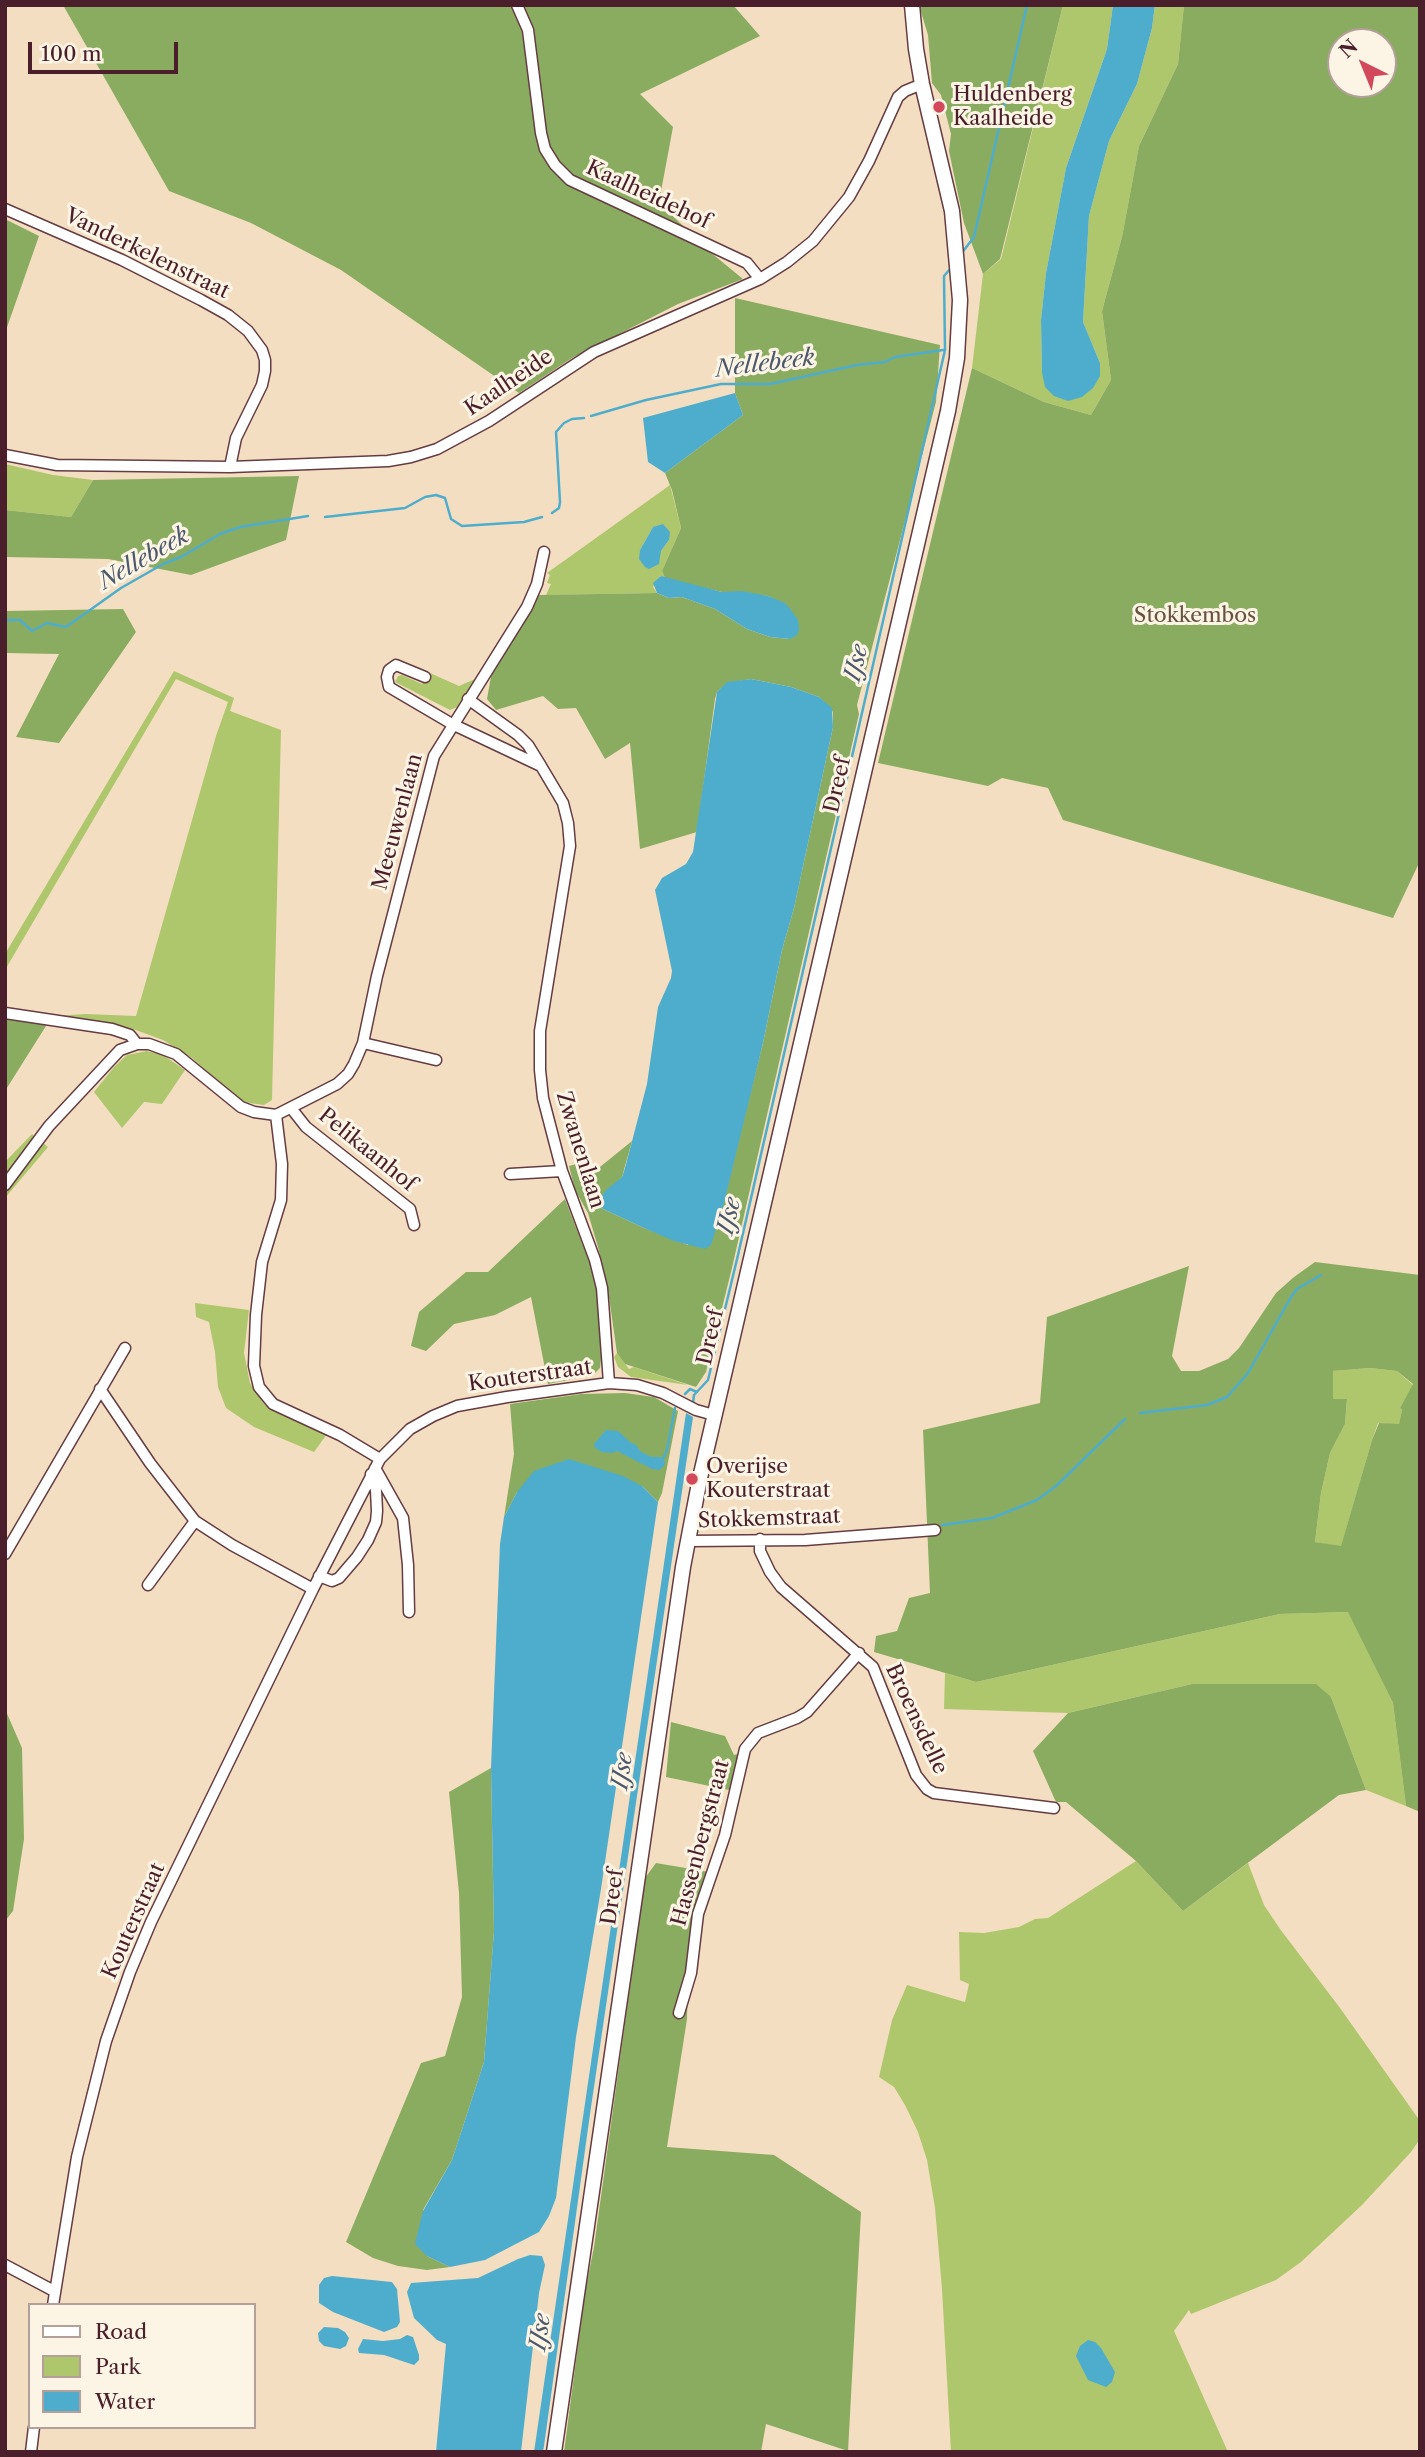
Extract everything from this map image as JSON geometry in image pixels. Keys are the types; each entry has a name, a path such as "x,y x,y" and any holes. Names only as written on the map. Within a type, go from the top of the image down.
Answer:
{"main road":[{"name":"Dreef","path":"554,2452 688,1541 714,1415 948,411 960,330 960,272 953,212 922,84 912,5"}],"street":[{"name":"Kaalheidehof","path":"517,5 528,30 536,102 545,149 555,165 570,180 747,263 760,279"},
{"name":"Kaalheide","path":"5,455 57,465 230,467 388,461 437,449 481,426 594,352 760,279 804,248 849,197 898,97 905,90 922,84"},
{"name":"Vanderkelenstraat","path":"5,209 133,265 228,315 248,331 262,350 265,371 262,385 236,438 230,467"},
{"name":"Meeuwenlaan","path":"276,1115 307,1098 324,1093 348,1074 355,1064 363,1044 377,976 434,756 527,607 537,584 544,552"},
{"path":"425,677 397,665 389,670 387,677 390,687 452,724 541,766"},
{"name":"Zwanenlaan","path":"468,699 528,745 563,803 568,822 570,846 540,1031 540,1070 543,1098 562,1171 595,1260 602,1289 609,1383"},
{"path":"5,1013 113,1030 130,1035 136,1044"},
{"path":"5,1185 49,1126 120,1050 136,1044 162,1047 176,1054 241,1107 276,1115 282,1164 281,1200 262,1262 257,1301 254,1366 258,1387 273,1404 340,1435 375,1467 403,1518 409,1612"},
{"path":"363,1044 436,1060"},
{"name":"Pelikaanhof","path":"291,1108 306,1127 410,1209 414,1225"},
{"path":"510,1174 562,1171"},
{"path":"5,1554 125,1348"},
{"name":"Kouterstraat","path":"53,2303 77,2157 106,2041 130,1972 151,1922 375,1467 394,1443 421,1422 457,1406 507,1397 609,1383 637,1385 714,1415"},
{"path":"100,1389 195,1521 232,1545 313,1589"},
{"path":"319,1576 332,1581 339,1578 358,1557 368,1540 376,1522 375,1467"},
{"path":"148,1585 195,1521"},
{"name":"Stokkemstraat","path":"688,1541 805,1540 935,1530"},
{"name":"Broensdelle","path":"760,1539 760,1551 781,1587 873,1667 916,1775 927,1789 933,1793 1055,1808"},
{"name":"Hassenbergstraat","path":"679,2013 691,1973 698,1914 725,1835 746,1749 758,1733 807,1712 859,1653"},
{"path":"5,2265 54,2291"},
{"path":"31,2452 34,2429"}],"green space":[{"path":"63,5 733,5 760,36 640,94 673,127 659,202 704,247 743,279 678,304 572,358 519,393 341,270 251,223 169,191"},
{"path":"919,5 1063,5 1000,259 983,274 964,223 949,151 951,134 941,95 932,83 928,35"},
{"path":"1063,5 1113,5 1107,49 1066,168 1046,273 1041,320 1042,373 1100,363 1083,322 1089,216 1109,141 1137,84 1152,28 1155,5 1184,5 1178,64 1139,146 1122,237 1102,311 1111,380 1091,415 1044,402 972,368 983,274 1001,259"},
{"name":"Stokkembos","path":"1184,5 1420,5 1420,861 1393,918 1063,820 1048,788 1002,778 988,786 878,763 972,368 1044,402 1091,415 1111,380 1102,311 1122,237 1139,146 1178,64"},
{"path":"5,219 39,236 5,333"},
{"path":"735,298 940,345 936,402 857,705 859,714 731,1272 706,1372 696,1387 625,1364 617,1353 608,1290 598,1247 588,1213 575,1190 569,1166 580,1163 595,1171 632,1141 622,1177 600,1199 601,1208 688,1245 730,1173 794,908 833,727 833,712 819,697 791,687 751,679 727,683 717,692 715,699 697,832 640,849 630,743 605,759 576,708 558,709 543,696 496,710 487,699 492,671 539,595 657,593 669,598 682,597 715,609 747,629 770,637 790,639 774,599 768,596 722,592 674,581 665,578 662,571 681,528 665,473 743,415 735,393"},
{"path":"5,464 53,475 93,480 71,517 5,510"},
{"path":"299,476 286,540 191,575 108,559 5,557 5,510 71,517 93,480"},
{"path":"670,485 681,528 662,571 665,578 661,576 653,587 657,593 546,595 551,584 547,583 550,575 547,573","holes":["653,527 669,540 661,551 640,550"]},
{"path":"123,609 136,632 59,743 16,737 59,654 5,653 5,611"},
{"path":"174,671 234,698 230,711 281,730 272,1100 264,1105 242,1102 192,1058 163,1040 133,1029 53,1016 136,1016 228,702 176,679 5,970 5,954"},
{"path":"430,673 459,686 475,679 457,707 450,710 395,682 398,676 402,675 422,684"},
{"path":"5,1009 51,1018 5,1091"},
{"path":"147,1051 163,1055 185,1070 162,1104 144,1102 122,1128 94,1092 127,1055"},
{"path":"32,1134 48,1147 5,1198 5,1162"},
{"path":"565,1199 595,1277 602,1350 600,1368 593,1375 548,1384 531,1297 495,1315 454,1324 426,1351 411,1346 419,1312 466,1272 488,1272"},
{"path":"1315,1262 1420,1275 1420,1812 1406,1806 1393,1703 1348,1612 1280,1614 976,1682 874,1652 876,1636 897,1631 909,1598 930,1593 923,1430 1040,1403 1047,1317 1189,1266 1172,1356 1181,1371 1199,1371 1228,1359 1239,1348 1276,1293","holes":["1370,1368 1397,1371 1413,1384 1400,1408 1402,1410 1399,1424 1379,1423 1341,1546 1315,1542 1321,1493 1330,1453 1345,1424 1347,1399 1333,1399 1333,1371"]},
{"path":"195,1303 249,1310 244,1353 250,1383 265,1405 327,1434 314,1452 254,1427 226,1408 218,1387 209,1322 196,1317"},
{"path":"617,1353 629,1369 634,1367 688,1385 631,1377 618,1367 614,1357"},
{"path":"1370,1368 1397,1371 1413,1385 1400,1408 1402,1410 1399,1425 1378,1423 1341,1547 1315,1542 1321,1493 1330,1453 1345,1424 1347,1400 1333,1400 1333,1371"},
{"path":"625,1393 654,1397 678,1411 658,1502 642,1486 517,1492 504,1517 514,1454 510,1404 581,1394"},
{"path":"1349,1612 1393,1703 1406,1806 1366,1790 1331,1697 1192,1684 1068,1713 944,1709 945,1673 976,1682 1280,1614"},
{"path":"1192,1684 1316,1684 1331,1697 1366,1790 1339,1795 1183,1911 1136,1861 1066,1802 1056,1802 1033,1751 1068,1713"},
{"path":"5,1709 22,1748 24,1839 13,1911 5,1921"},
{"path":"671,1722 725,1736 734,1755 741,1753 734,1791 666,1777"},
{"path":"491,1768 494,1931 484,2062 452,2160 423,2210 427,2256 450,2267 427,2270 398,2266 373,2258 346,2242 421,2063 445,2056 462,1997 459,1893 449,1792"},
{"path":"1136,1861 1183,1911 1248,1863 1264,1905 1280,1929 1420,2121 1420,2139 1362,2205 1301,2262 1276,2280 1191,2314 1189,2310 1174,2331 1228,2452 951,2452 942,2289 935,2208 927,2160 905,2105 894,2087 879,2077 892,2020 907,1985 965,2002 969,1984 960,1980 959,1932 984,1933 1019,1927 1035,1919 1048,1918"},
{"path":"656,1863 709,1872 688,1981 687,2019 667,2147 774,2155 861,2212 848,2451 766,2424 761,2452 564,2452 645,1878"}],"water":[{"path":"1113,5 1155,5 1152,28 1137,84 1109,141 1089,216 1083,322 1100,363 1100,376 1093,388 1082,397 1068,401 1054,396 1045,387 1042,373 1041,320 1046,273 1066,168 1107,49"},
{"path":"735,393 743,415 665,473 648,462 643,418"},
{"path":"663,524 670,532 669,540 661,551 659,564 649,569 639,559 640,550 653,527"},
{"path":"661,576 722,592 742,591 768,596 785,603 798,620 797,635 790,639 770,637 747,629 715,609 682,597 669,598 657,593 653,583"},
{"path":"751,679 791,687 819,697 832,708 833,727 794,908 724,1203 711,1245 705,1249 674,1241 601,1208 598,1203 605,1191 622,1177 625,1168 647,1084 658,1007 671,978 672,971 655,890 662,878 686,864 693,852 717,692 727,682"},
{"path":"686,1413 693,1417 544,2446 543,2452 534,2452"},
{"path":"606,1430 618,1431 641,1452 652,1457 661,1457 665,1461 664,1466 659,1470 652,1469 617,1451 602,1452 595,1448 594,1444"},
{"path":"569,1459 623,1476 642,1486 658,1502 601,1889 576,2037 556,2198 539,2232 485,2260 450,2267 427,2256 415,2244 423,2211 452,2160 484,2062 494,1931 491,1768 500,1544 504,1517 517,1492 534,1471"},
{"path":"530,2255 542,2256 545,2265 539,2293 521,2452 436,2452 446,2344 437,2340 414,2318 407,2292 411,2283 478,2278"},
{"path":"332,2276 392,2282 397,2289 400,2322 397,2327 384,2332 333,2312 319,2303 319,2285 324,2278"},
{"path":"324,2327 338,2328 345,2332 349,2338 346,2346 340,2349 324,2346 319,2341 318,2333"},
{"path":"407,2335 413,2337 419,2355 419,2360 414,2365 384,2355 359,2353 363,2339 383,2341 400,2339"},
{"path":"1088,2340 1101,2348 1115,2372 1112,2382 1106,2387 1088,2380 1076,2356 1080,2346"}],"waterway":[{"name":"IJse","path":"961,254 974,237 1027,5"},
{"name":"IJse","path":"693,1403 694,1395 708,1380 738,1255 945,350 944,276 951,268"},
{"name":"Nellebeek","path":"591,416 646,400 721,384 770,384 857,365 885,362 895,357 943,350"},
{"name":"Nellebeek","path":"552,513 559,508 560,502 556,432 564,423 584,418"},
{"name":"Nellebeek","path":"325,517 405,508 425,497 436,495 445,498 451,519 462,526 524,522 542,517"},
{"name":"Nellebeek","path":"5,620 20,620 32,631 47,623 66,627 121,588 220,534 240,527 308,516"},
{"path":"1140,1413 1207,1405 1227,1397 1248,1373 1297,1289 1321,1275"},
{"path":"685,1394 690,1389 697,1392"},
{"path":"663,1459 675,1408"},
{"path":"942,1525 992,1518 1037,1500 1056,1486 1125,1419"}],"place":[{"name":"Huldenberg Kaalheide","path":"939,107"},
{"name":"Overijse Kouterstraat","path":"692,1479"}]}
